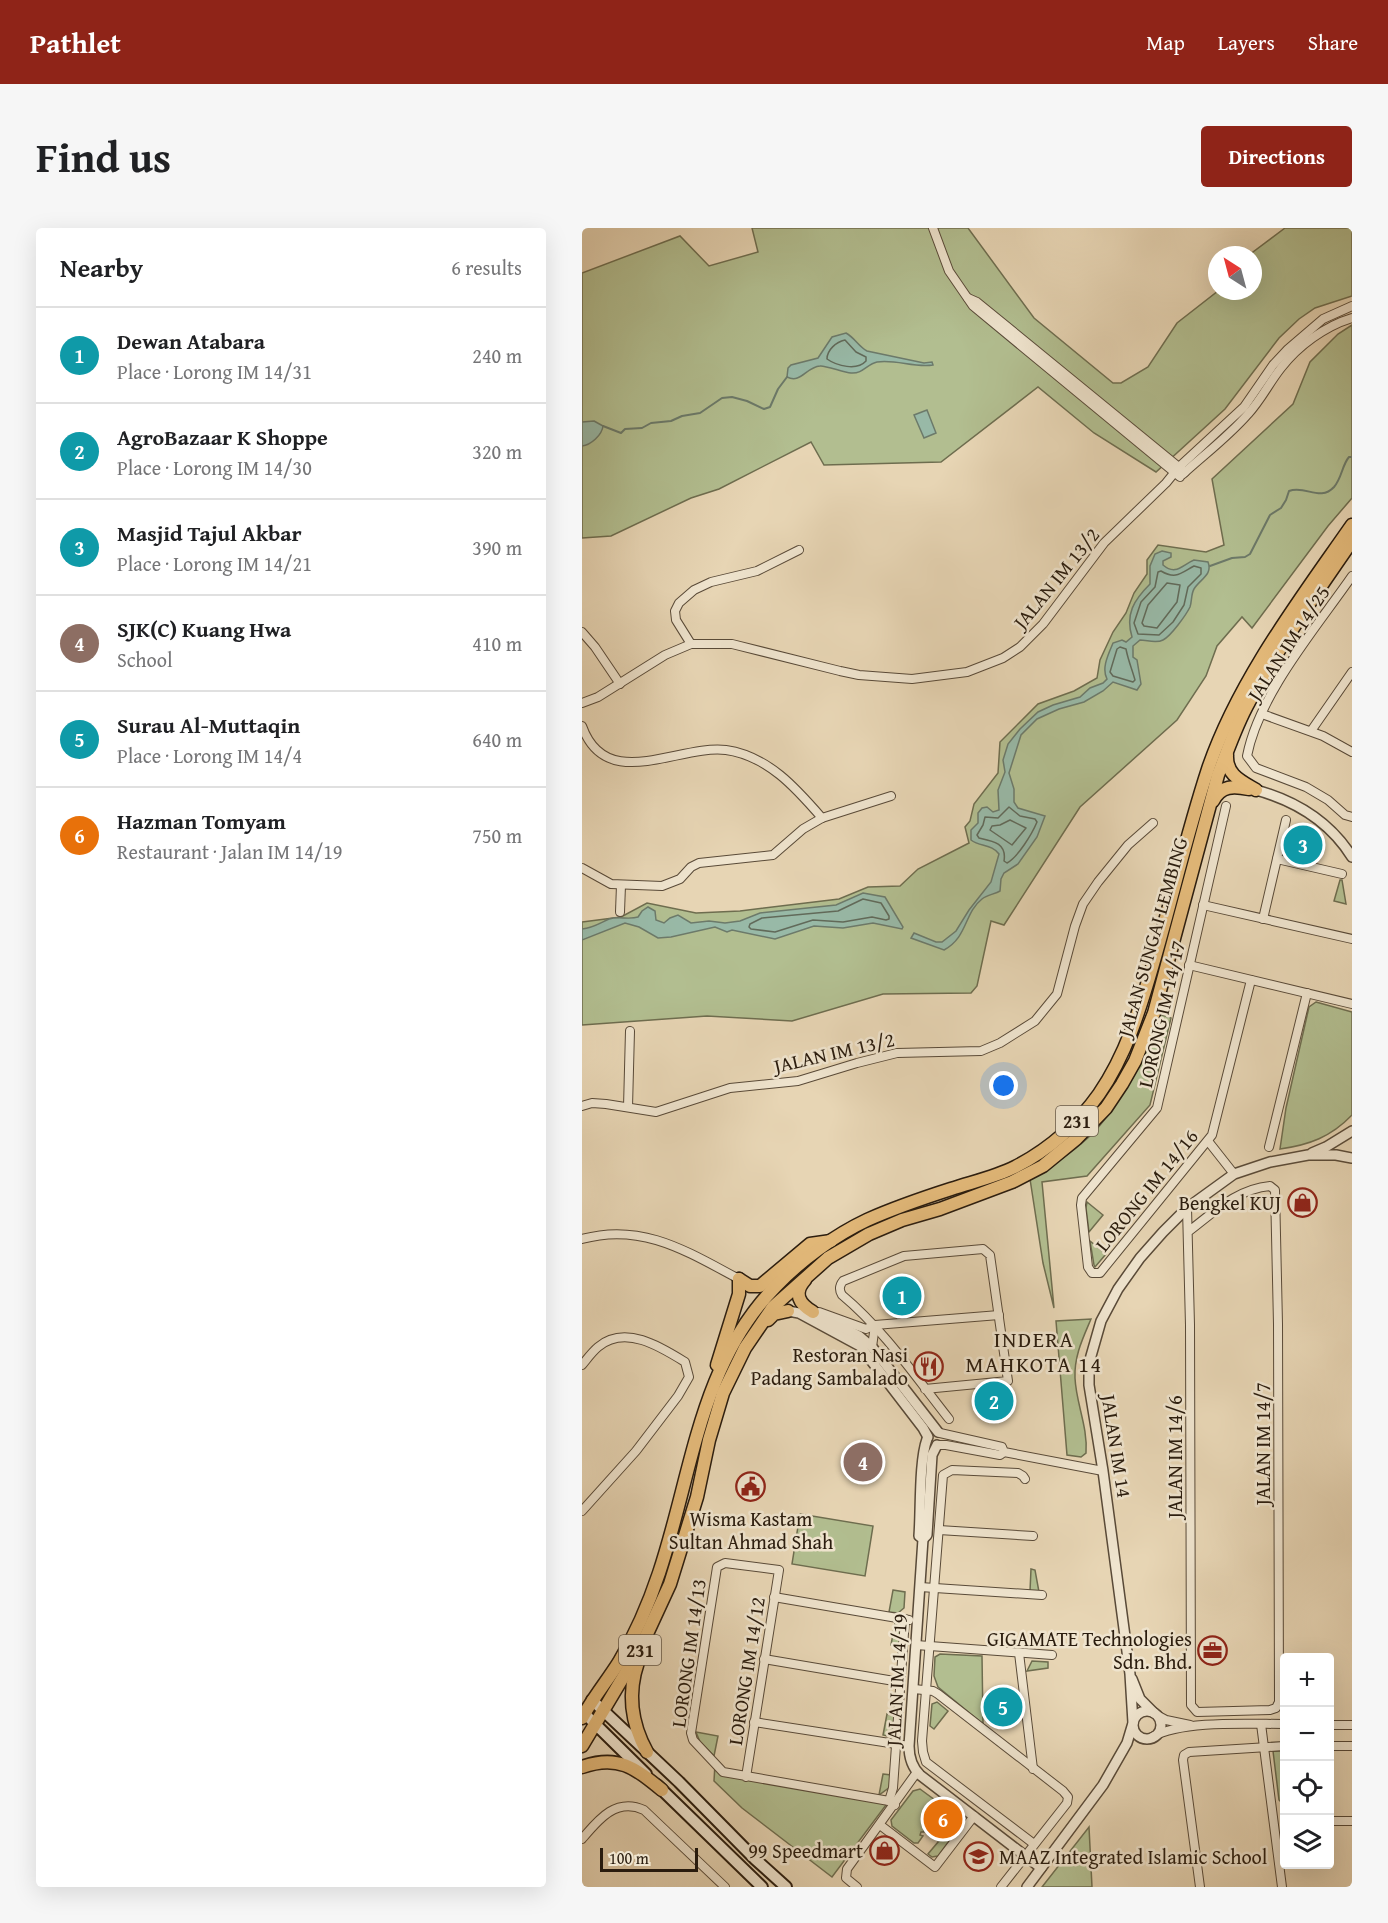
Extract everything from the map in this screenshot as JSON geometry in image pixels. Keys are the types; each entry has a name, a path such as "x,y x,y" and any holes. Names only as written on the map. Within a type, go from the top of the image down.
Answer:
{"main road":[{"name":"JALAN SUNGAI LEMBING","path":"583,1716 620,1659 645,1610 659,1575 703,1412 714,1381 754,1312 777,1285 832,1241 865,1221 934,1194 1015,1167 1058,1139 1098,1096 1124,1052 1141,1006 1208,771 1222,731 1271,644 1352,525"},
{"name":"JALAN SUNGAI LEMBING","path":"582,1746 640,1649 670,1584 689,1527 709,1440 723,1392 745,1348 781,1298 828,1258 869,1234 902,1220 940,1209 1012,1182 1043,1166 1076,1139 1106,1108 1135,1060 1154,1013 1218,775 1228,749 1248,703 1262,679 1352,541"},
{"path":"1228,749 1227,764 1231,773 1256,790"},
{"path":"1210,804 1219,793 1228,787 1256,790"},
{"path":"739,1279 750,1286 760,1286 810,1244 832,1241"},
{"path":"813,1312 801,1304 799,1289 828,1258"},
{"path":"714,1381 719,1355 739,1294 739,1279"},
{"path":"759,1327 774,1314 788,1311"},
{"path":"640,1649 631,1690 631,1707 639,1738 647,1752"},
{"path":"592,1700 786,1887"},
{"path":"583,1716 597,1724 762,1887"},
{"path":"582,1767 612,1760 637,1771 663,1790"}],"street":[{"path":"933,228 949,272 968,298 977,302 1180,472"},
{"name":"JALAN IM 13/2","path":"1180,472 1239,413 1273,365 1288,349 1323,319 1352,306"},
{"name":"JALAN IM 13/2","path":"582,703 598,697 665,655 691,644 732,644 810,665 859,675 912,679 967,672 1003,658 1033,635 1104,543 1166,483 1250,412 1280,369 1294,354 1315,336 1341,321 1352,318"},
{"path":"691,644 676,620 675,610 679,603 694,590 711,582 757,571 799,550"},
{"name":"JALAN IM 14/25","path":"1348,816 1328,800 1306,787 1252,765 1247,756 1251,738 1275,687 1352,576"},
{"path":"582,632 620,684"},
{"path":"1311,731 1348,685 1352,672"},
{"path":"1262,714 1311,731 1352,752"},
{"path":"582,726 590,744 603,754 620,761 647,762 713,750 726,750 755,758 778,772 822,818"},
{"path":"1256,790 1286,800 1312,815 1349,845 1352,857"},
{"path":"582,868 611,884 668,885 680,879 691,867 699,863 769,856 822,818 891,796"},
{"name":"LORONG IM 14/17","path":"1094,1274 1088,1267 1081,1205 1084,1194 1157,1108 1226,806"},
{"path":"1263,919 1286,820"},
{"name":"JALAN IM 13/2","path":"582,1106 592,1103 656,1112 730,1088 798,1082 897,1053 981,1051 1000,1043 1035,1021 1057,994 1083,904 1128,845 1153,823"},
{"path":"1277,859 1342,874"},
{"path":"620,912 621,885"},
{"path":"1203,904 1352,939"},
{"path":"1189,965 1352,1004"},
{"name":"LORONG IM 14/16","path":"1094,1274 1102,1270 1212,1135 1251,980"},
{"path":"1269,1147 1307,993"},
{"path":"628,1107 630,1031"},
{"path":"1308,1155 1352,1131"},
{"path":"1208,1141 1234,1174"},
{"path":"1308,1155 1336,1155 1352,1158"},
{"name":"JALAN IM 14","path":"1130,1674 1089,1385 1089,1363 1093,1344 1101,1321 1118,1289 1140,1258 1187,1208 1234,1174 1270,1162 1308,1155"},
{"name":"JALAN IM 14/7","path":"1189,1231 1239,1194 1270,1186 1275,1190 1278,1324 1279,1702 1276,1708 1270,1710 1235,1712 1197,1712 1191,1705"},
{"name":"JALAN IM 14/6","path":"1187,1208 1189,1231 1191,1705"},
{"path":"582,1239 599,1234 651,1237 739,1279"},
{"path":"925,1389 1008,1381 990,1255 983,1249 904,1256 843,1281 839,1290 875,1325 925,1389 949,1419"},
{"path":"788,1311 799,1313 860,1346 923,1428 930,1444 1000,1455 1004,1452 1103,1471"},
{"path":"813,1312 859,1336 872,1347 939,1432 942,1440 932,1455 927,1535 923,1539 920,1536 920,1520 924,1454 930,1432 939,1432 1002,1447 1004,1452"},
{"path":"813,1312 821,1312 860,1329 875,1325 999,1315"},
{"path":"872,1347 875,1325"},
{"path":"582,1365 598,1347 607,1341 630,1338 641,1340 671,1353 685,1362 689,1372 685,1387 653,1429 613,1478 582,1511"},
{"path":"927,1690 942,1480 945,1473 952,1470 1018,1473 1025,1479"},
{"path":"939,1530 1033,1536"},
{"name":"JALAN IM 14/19","path":"923,1539 910,1758 917,1772 1041,1868"},
{"name":"LORONG IM 14/13","path":"779,1569 725,1563 717,1568 690,1733 693,1740 723,1772 892,1803"},
{"name":"LORONG IM 14/12","path":"746,1777 779,1569"},
{"path":"920,1587 1042,1595"},
{"path":"774,1597 918,1622"},
{"path":"892,1803 906,1620"},
{"path":"916,1645 1052,1655"},
{"path":"1019,1653 1033,1769"},
{"path":"764,1659 900,1682"},
{"path":"1130,1674 1138,1695 1161,1723 1159,1731 1152,1737 1147,1738 1135,1732 1130,1674"},
{"path":"914,1689 933,1691 942,1697 1068,1797 1067,1803 1000,1887"},
{"name":"JALAN IM 14/19","path":"927,1690 922,1741 926,1762 1034,1844"},
{"path":"1027,1887 1085,1810 1118,1761 1133,1723 1140,1713 1153,1713 1166,1720 1194,1726"},
{"path":"754,1722 909,1746"},
{"path":"1261,1724 1282,1887"},
{"path":"1118,1761 1134,1743 1166,1731 1194,1726 1280,1724"},
{"path":"1334,1725 1352,1725"},
{"path":"1200,1887 1184,1755 1189,1752 1280,1746"},
{"path":"1334,1746 1352,1746"},
{"path":"857,1887 846,1878 847,1869 880,1825 892,1803 917,1772"},
{"path":"582,1839 608,1812 615,1808 638,1807 644,1810 725,1887"},
{"path":"880,1825 935,1866 974,1816"},
{"path":"1274,1820 1280,1820"},
{"path":"1334,1821 1352,1821"},
{"path":"739,1865 756,1887"}],"shaded area":[{"path":"752,228 968,228 1034,318 1113,383 1121,383 1148,367 1177,323 1208,299 1262,300 1261,246 1285,228 1352,228 1352,296 1315,308 1299,319 1279,338 1225,409 1156,472 1094,433 1038,387 941,462 824,465 811,442 719,489 691,498 611,536 582,538 582,273 680,236 709,266 758,252"},
{"path":"1352,325 1352,498 1328,526 1252,628 1242,617 1217,646 1206,676 1177,720 1080,807 1004,925 991,921 977,986 971,993 883,994 792,1021 707,1016 582,1025 582,922 621,917 647,903 696,913 740,911 839,899 868,887 900,886 918,869 969,843 965,827 970,821 974,804 998,773 1000,742 1038,704 1074,691 1097,678 1100,660 1113,632 1126,613 1134,593 1147,574 1147,560 1158,545 1206,552 1224,545 1212,479 1293,404 1310,362 1338,334"},
{"path":"1340,880 1342,880 1346,904 1334,901"},
{"path":"1316,1002 1352,1012 1352,1115 1336,1129 1319,1139 1280,1149 1286,1108 1309,1007"},
{"path":"1159,1014 1171,1018 1150,1105 1087,1176 1042,1182 1054,1308 1043,1263 1030,1179 1076,1148 1106,1118 1126,1085"},
{"path":"1087,1202 1103,1215 1089,1232 1086,1208"},
{"path":"1090,1241 1106,1254 1095,1267 1094,1265"},
{"path":"1091,1319 1080,1347 1075,1370 1086,1443 1086,1453 1081,1457 1067,1455 1056,1321"},
{"path":"800,1514 873,1526 865,1576 792,1564"},
{"path":"1031,1569 1035,1570 1039,1592 1030,1591"},
{"path":"893,1590 905,1592 904,1608 898,1613 889,1612"},
{"path":"895,1623 902,1629 901,1647 891,1645"},
{"path":"940,1654 982,1656 983,1724 938,1687 934,1676 935,1657"},
{"path":"1032,1661 1048,1662 1048,1668 1027,1671"},
{"path":"937,1702 948,1711 934,1729 930,1726 932,1704"},
{"path":"887,1714 895,1716 894,1731 887,1736 883,1735"},
{"path":"696,1732 718,1736 714,1756 700,1742"},
{"path":"1273,1751 1280,1751 1279,1800"},
{"path":"715,1764 723,1772 889,1801 832,1877 742,1808 714,1781"},
{"path":"883,1774 891,1775 890,1787 879,1795"},
{"path":"920,1789 943,1806 924,1832 921,1832 920,1835 923,1836 918,1843 914,1843 892,1826 891,1820 913,1791"},
{"path":"1089,1827 1092,1887 1042,1887"},
{"path":"944,1835 952,1837 938,1856 932,1857 928,1854"}],"water":[{"path":"846,333 867,351 924,363 932,362 933,365 877,362 859,372 851,373 820,366 800,377 792,379 787,377 788,368 791,365 818,358 832,337"},
{"path":"927,410 936,433 924,438 914,415"},
{"path":"594,421 603,426 601,433 592,442 582,446 582,422"},
{"path":"1162,551 1171,553 1171,557 1163,561 1163,565 1172,570 1194,560 1208,562 1209,570 1194,589 1188,611 1166,638 1154,642 1140,640 1133,646 1133,657 1137,660 1141,684 1137,690 1113,682 1084,702 1059,709 1037,719 1021,735 1009,773 1014,789 1014,802 1018,808 1045,816 1037,837 1018,864 1004,873 1000,891 984,898 976,905 958,939 952,945 944,950 911,938 914,933 936,942 942,942 956,931 991,882 999,854 971,840 971,830 978,823 978,813 982,808 987,807 993,812 999,810 998,790 1005,772 1003,760 1008,744 1038,712 1080,697 1090,688 1107,679 1105,665 1113,643 1122,640 1126,642 1132,637 1130,614 1132,608 1150,584 1150,566 1155,554"},
{"path":"863,893 885,897 903,927 902,929 873,923 843,928 814,926 775,939 732,930 727,932 715,927 658,938 639,927 625,923 582,940 582,929 613,918 638,917 648,907 655,911 656,920 664,923 678,915 691,923 709,921 725,923 740,921 760,913 836,905"}],"waterway":[{"path":"603,426 621,433 625,429 642,428 651,423 671,421 682,416 700,413 722,398 732,397 764,409 770,407 778,389 787,377"},
{"path":"1210,566 1250,554 1270,515 1281,508 1289,491 1301,490 1318,493 1329,491 1337,483 1349,457 1352,457"}],"place":[{"name":"Masjid Tajul Akbar","path":"1303,845"},
{"name":"Bengkel KUJ","path":"1302,1202"},
{"name":"Dewan Atabara","path":"902,1296"},
{"name":"Restoran Nasi Padang Sambalado","path":"929,1366"},
{"name":"AgroBazaar K Shoppe","path":"994,1401"},
{"name":"SJK(C) Kuang Hwa","path":"863,1462"},
{"name":"Wisma Kastam Sultan Ahmad Shah","path":"751,1487"},
{"name":"GIGAMATE Technologies Sdn. Bhd.","path":"1213,1650"},
{"name":"Surau Al-Muttaqin","path":"1003,1707"},
{"name":"Hazman Tomyam","path":"943,1819"},
{"name":"99 Speedmart","path":"884,1850"},
{"name":"MAAZ Integrated Islamic School","path":"978,1856"}],"district":[{"name":"INDERA MAHKOTA 14","path":"1034,1352"}]}
